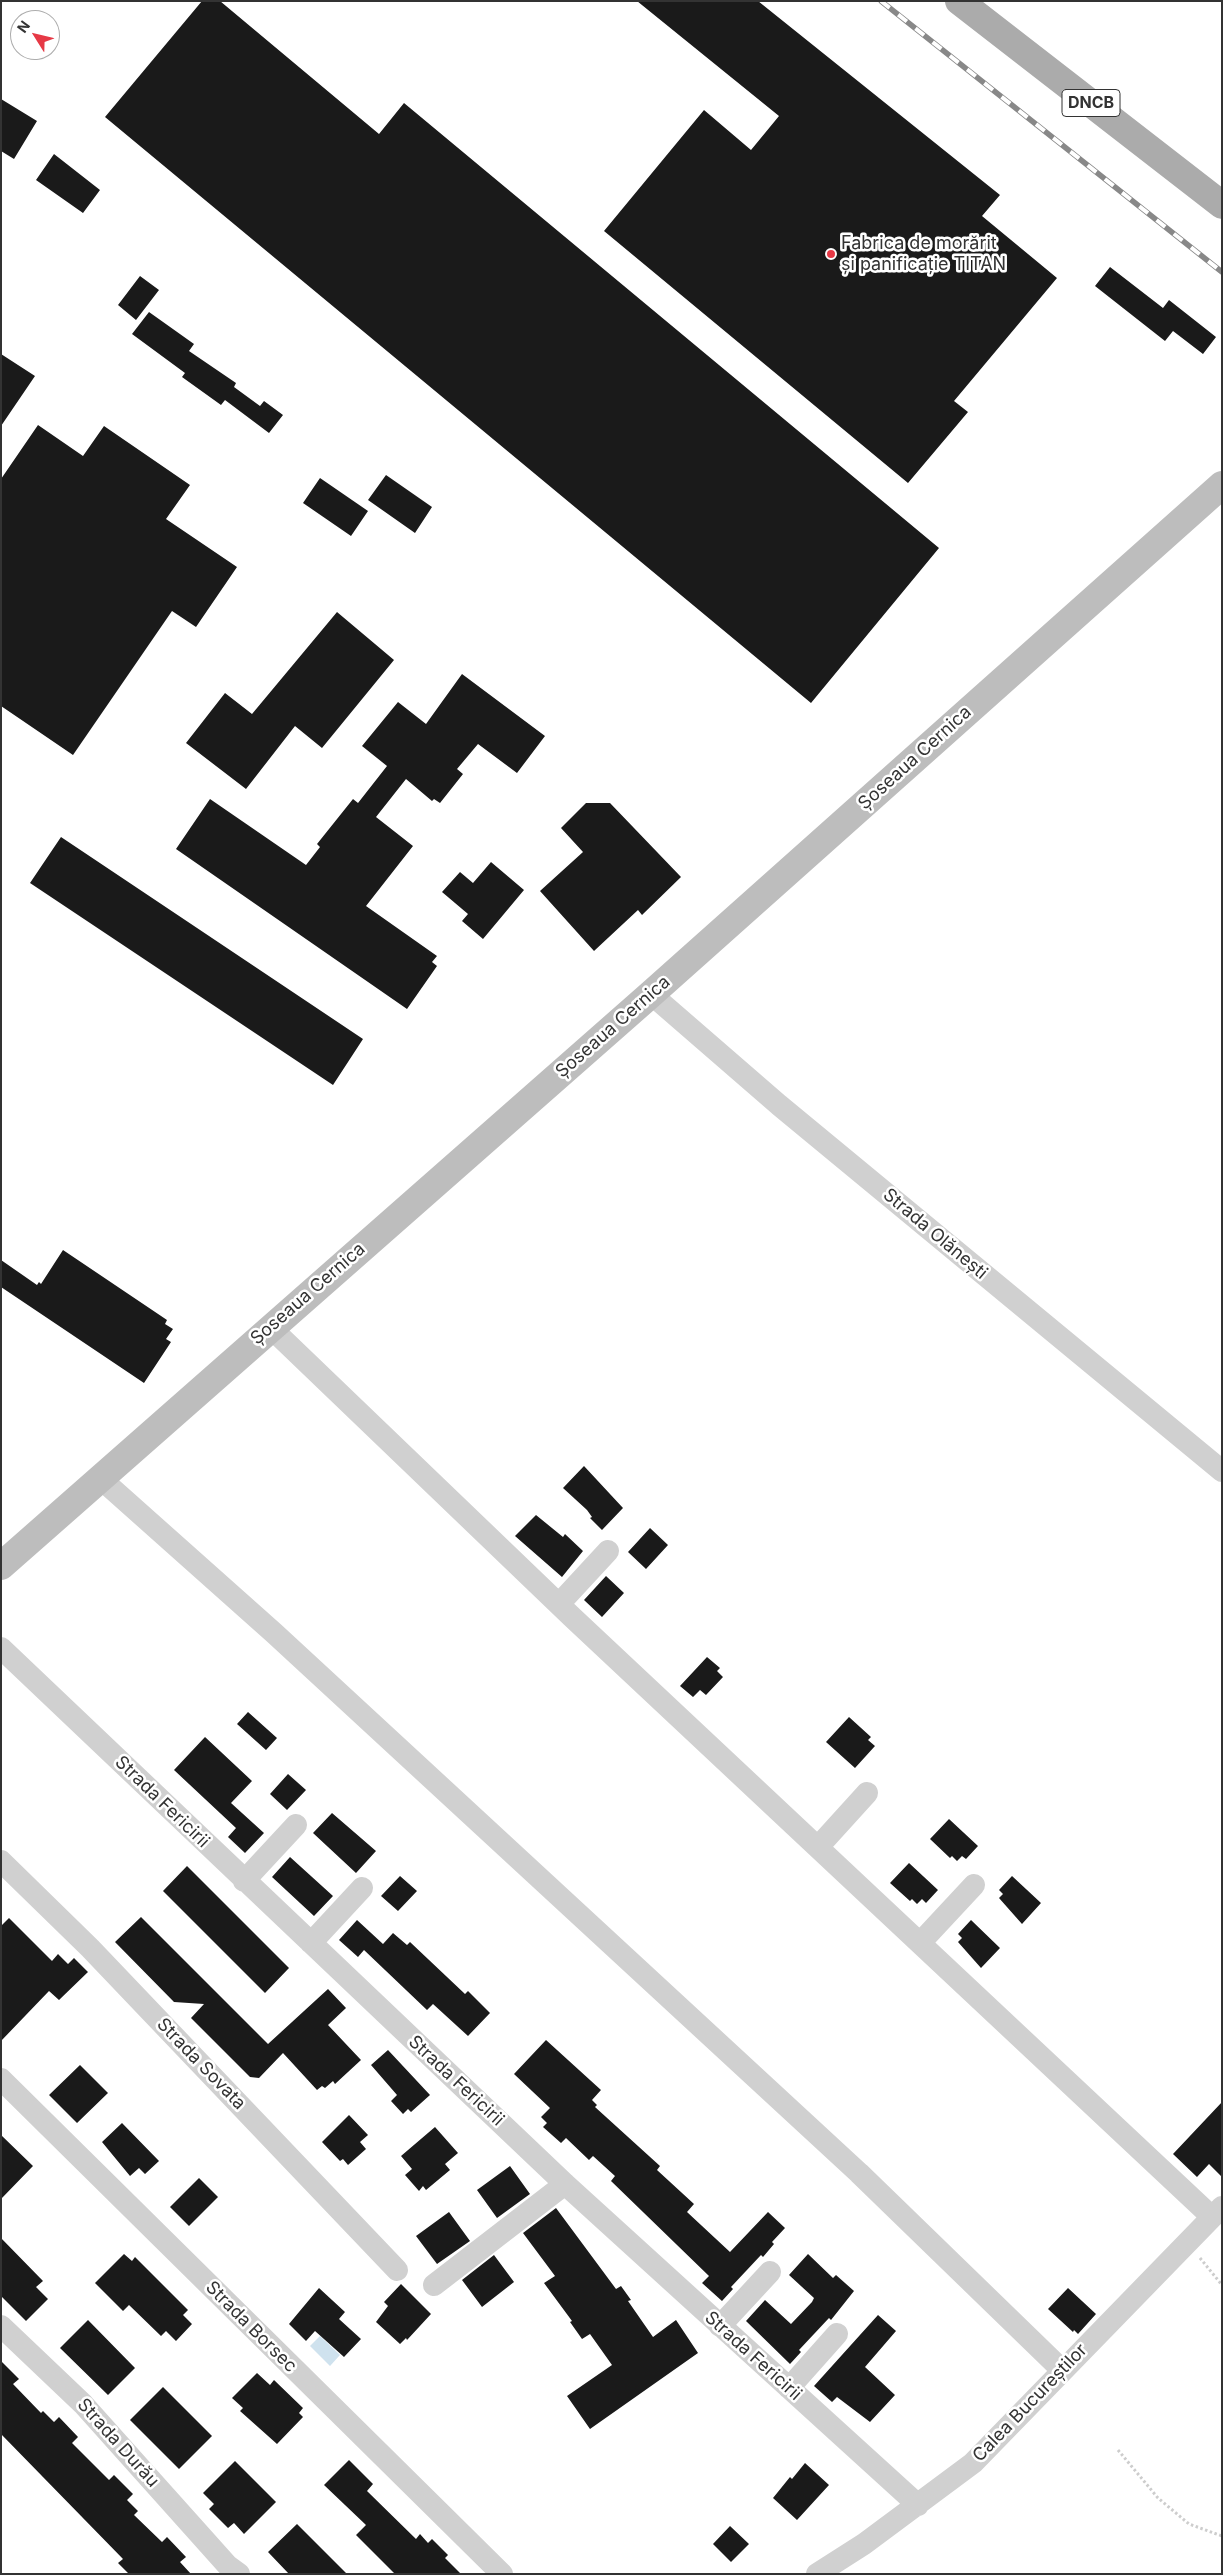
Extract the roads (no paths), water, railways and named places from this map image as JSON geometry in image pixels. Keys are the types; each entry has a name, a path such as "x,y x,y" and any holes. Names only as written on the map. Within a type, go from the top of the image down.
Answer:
{"main road":[{"name":"DNCB","path":"959,1 1222,204"}],"street":[{"name":"Șoseaua Cernica","path":"1,1566 270,1327 651,994 1222,485"},
{"name":"Strada Olănești","path":"651,994 779,1105 1222,1471"},
{"path":"270,1327 558,1604 920,1943 1217,2212"},
{"path":"100,1478 282,1640 860,2173 1062,2370"},
{"path":"558,1604 608,1551"},
{"name":"Strada Fericirii","path":"1,1648 565,2184 918,2505"},
{"path":"818,1847 868,1793"},
{"path":"244,1881 296,1825"},
{"name":"Strada Sovata","path":"1,1860 90,1948 397,2270"},
{"path":"920,1943 974,1885"},
{"path":"311,1943 362,1888"},
{"name":"Strada Borsec","path":"1,2079 502,2574"},
{"path":"434,2285 565,2184"},
{"name":"Calea Bucureștilor","path":"817,2574 918,2505 973,2463 1217,2212"},
{"path":"720,2326 770,2272"},
{"name":"Strada Durău","path":"1,2326 83,2404 233,2571"},
{"path":"789,2388 838,2334"}],"water":[{"path":"320,2336 340,2355 330,2366 310,2346"}],"railway":[{"path":"881,1 1222,272"}],"place":[{"name":"Fabrica de morărit și panificație TITAN","path":"831,254"}]}
